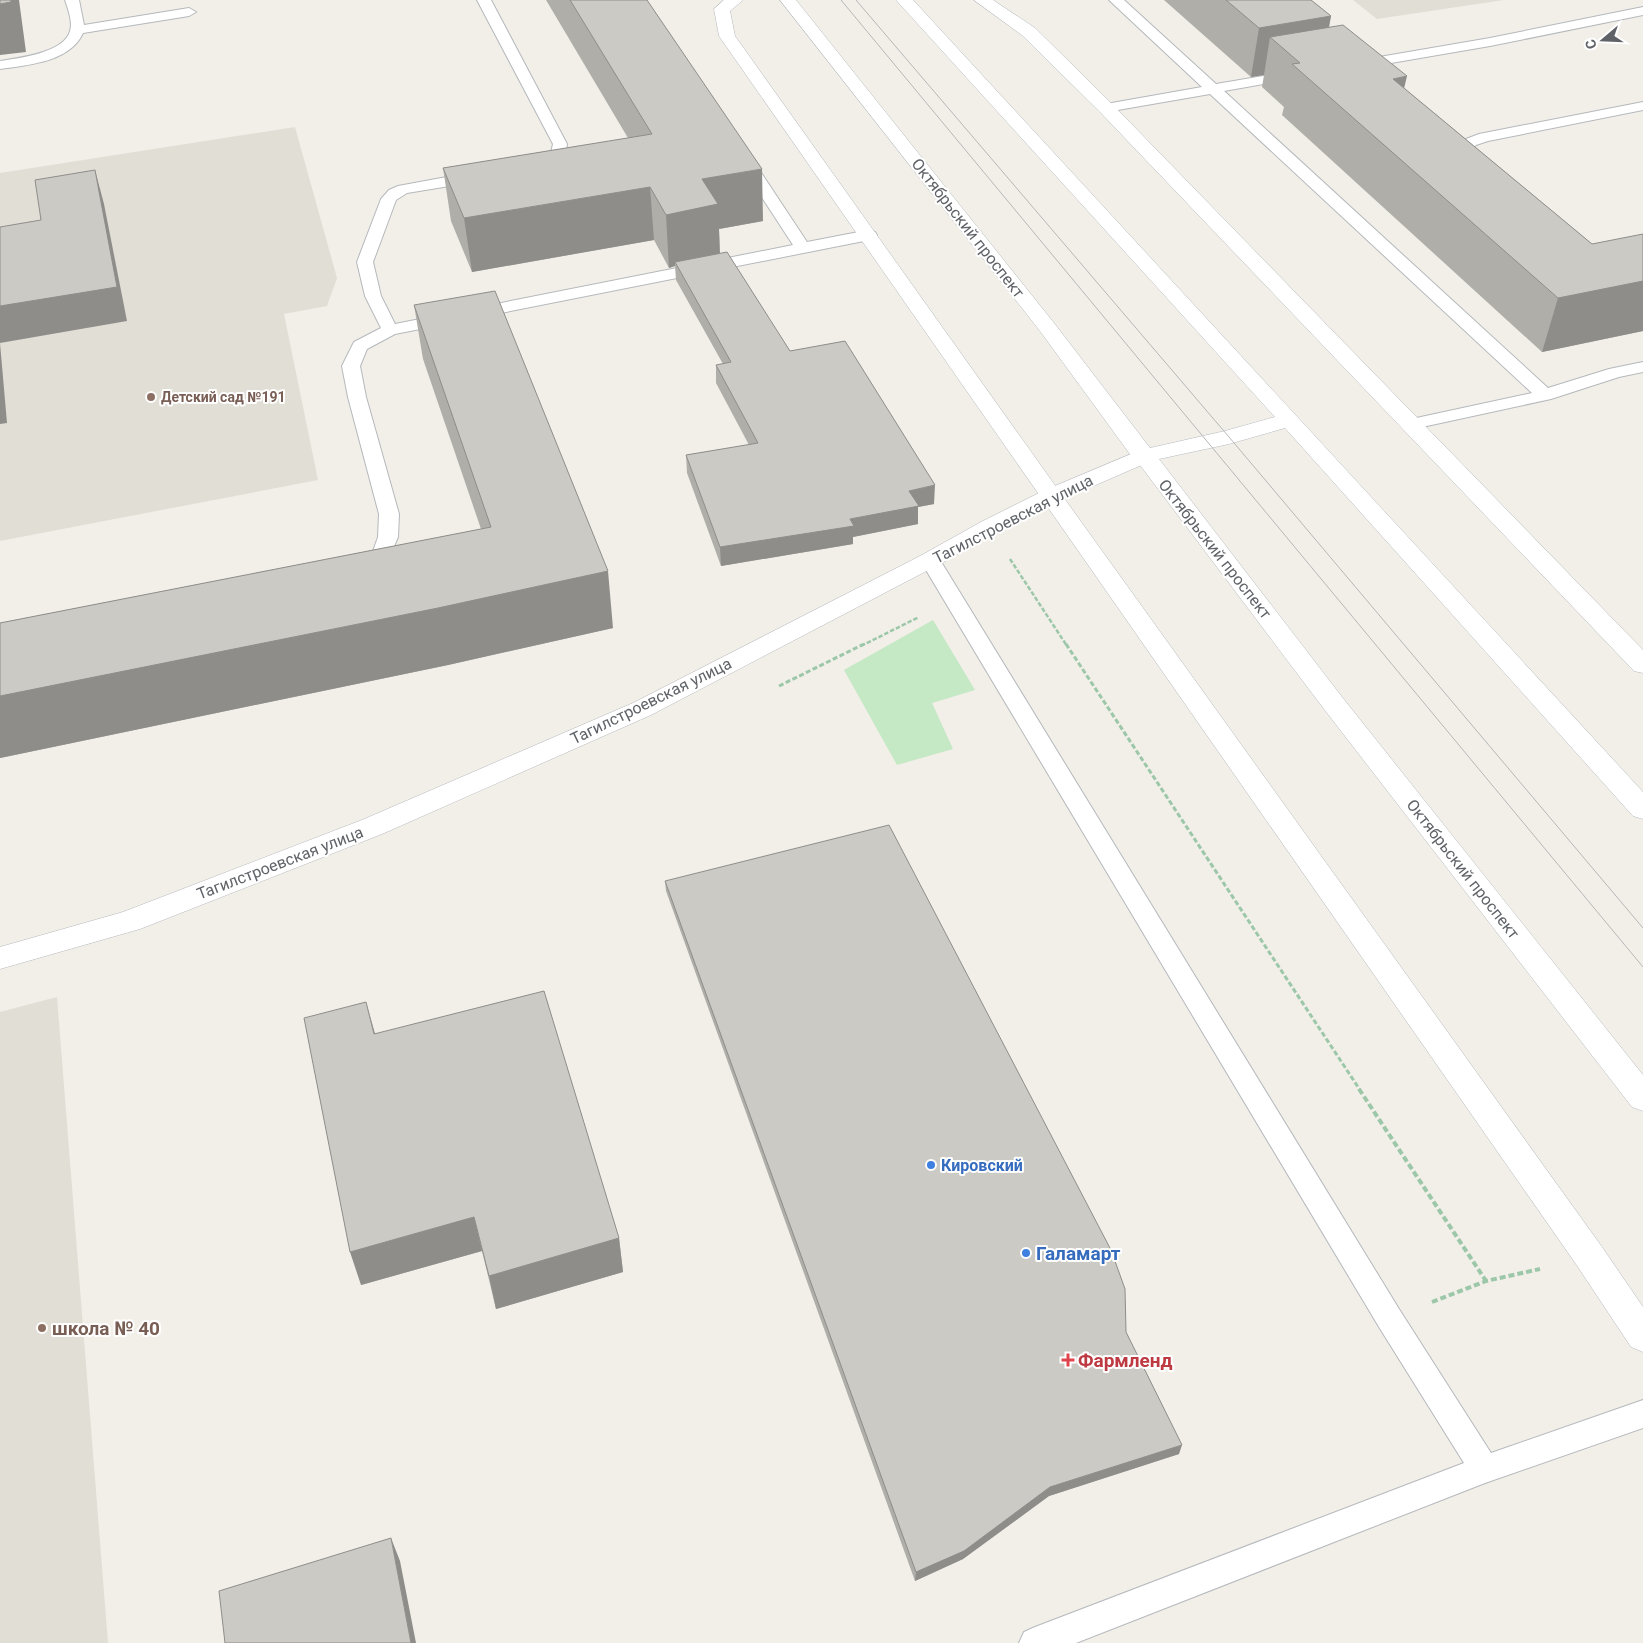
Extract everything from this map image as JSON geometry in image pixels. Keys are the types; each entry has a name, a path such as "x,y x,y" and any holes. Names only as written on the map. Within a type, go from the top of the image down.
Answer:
{"street":[{"path":"734,0 722,9 727,36 1590,1257 1643,1336"},
{"name":"Октябрьский проспект","path":"788,0 1047,327 1143,456 1333,703 1643,1098"},
{"path":"904,0 1290,420 1643,809"},
{"path":"982,0 1029,32 1106,108 1413,424 1643,665"},
{"name":"Тагилстроевская улица","path":"0,958 130,921 372,827 642,709 1051,496 1143,456 1229,437 1290,420"}],"lane":[{"path":"0,65 33,60 53,53 74,39 77,30 72,0"},
{"path":"484,0 560,144 561,152 557,159 548,164 526,170"},
{"path":"1116,0 1214,88 1545,395"},
{"path":"1338,68 1490,42 1643,11"},
{"path":"77,30 189,12"},
{"path":"1343,53 1357,65"},
{"path":"1106,108 1310,73"},
{"path":"1489,177 1466,156 1463,149 1471,142 1484,137 1643,106"},
{"path":"735,143 803,248"},
{"path":"390,330 373,296 365,262 389,199 403,189 490,175"},
{"path":"346,579 364,571 381,557 388,537 389,514 357,397 351,366 360,346 390,330 869,235"},
{"path":"1413,424 1545,395 1615,373 1643,367"},
{"path":"930,560 1389,1318 1485,1469"},
{"path":"1035,1643 1485,1469 1643,1414"}],"path":[{"path":"989,528 1486,1281"},
{"path":"1389,1318 1486,1281 1590,1257"}],"shaded area":[{"path":"1353,0 1504,0 1377,19"},
{"name":"Детский сад №191","path":"295,127 337,278 327,306 284,314 318,480 0,541 0,173"},
{"name":"школа № 40","path":"57,997 108,1643 0,1643 0,1012"}],"green space":[{"path":"933,620 975,690 932,703 953,749 897,765 844,670"}],"building":[{"path":"0,0 11,0 11,2 0,4"},
{"path":"570,0 647,0 762,169 702,179 718,204 666,215 650,187 464,218 443,168 652,134"},
{"path":"1226,0 1311,0 1331,16 1259,28"},
{"path":"1343,25 1407,76 1393,79 1592,244 1643,234 1643,281 1558,298 1292,64 1300,63 1270,37"},
{"path":"95,170 117,287 0,306 0,227 41,220 35,180"},
{"path":"727,252 790,351 845,341 935,485 909,491 919,506 850,519 854,526 720,547 686,455 758,443 716,365 731,362 675,262"},
{"path":"495,291 608,571 438,608 0,696 0,623 491,527 414,305"},
{"path":"889,825 1111,1250 1125,1289 1126,1332 1182,1445 1050,1487 964,1551 916,1572 665,881"},
{"path":"544,991 619,1238 489,1276 474,1217 350,1252 304,1018 366,1002 374,1034"},
{"path":"391,1538 411,1643 225,1643 219,1591"}],"tram line":[{"path":"841,0 1643,967"},
{"path":"856,0 1229,437 1643,928"}],"place":[{"name":"Детский сад №191","path":"151,397"},
{"name":"Кировский","path":"931,1165"},
{"name":"Галамарт","path":"1026,1253"},
{"name":"школа № 40","path":"42,1328"},
{"name":"Фармленд","path":"1068,1360"}]}
